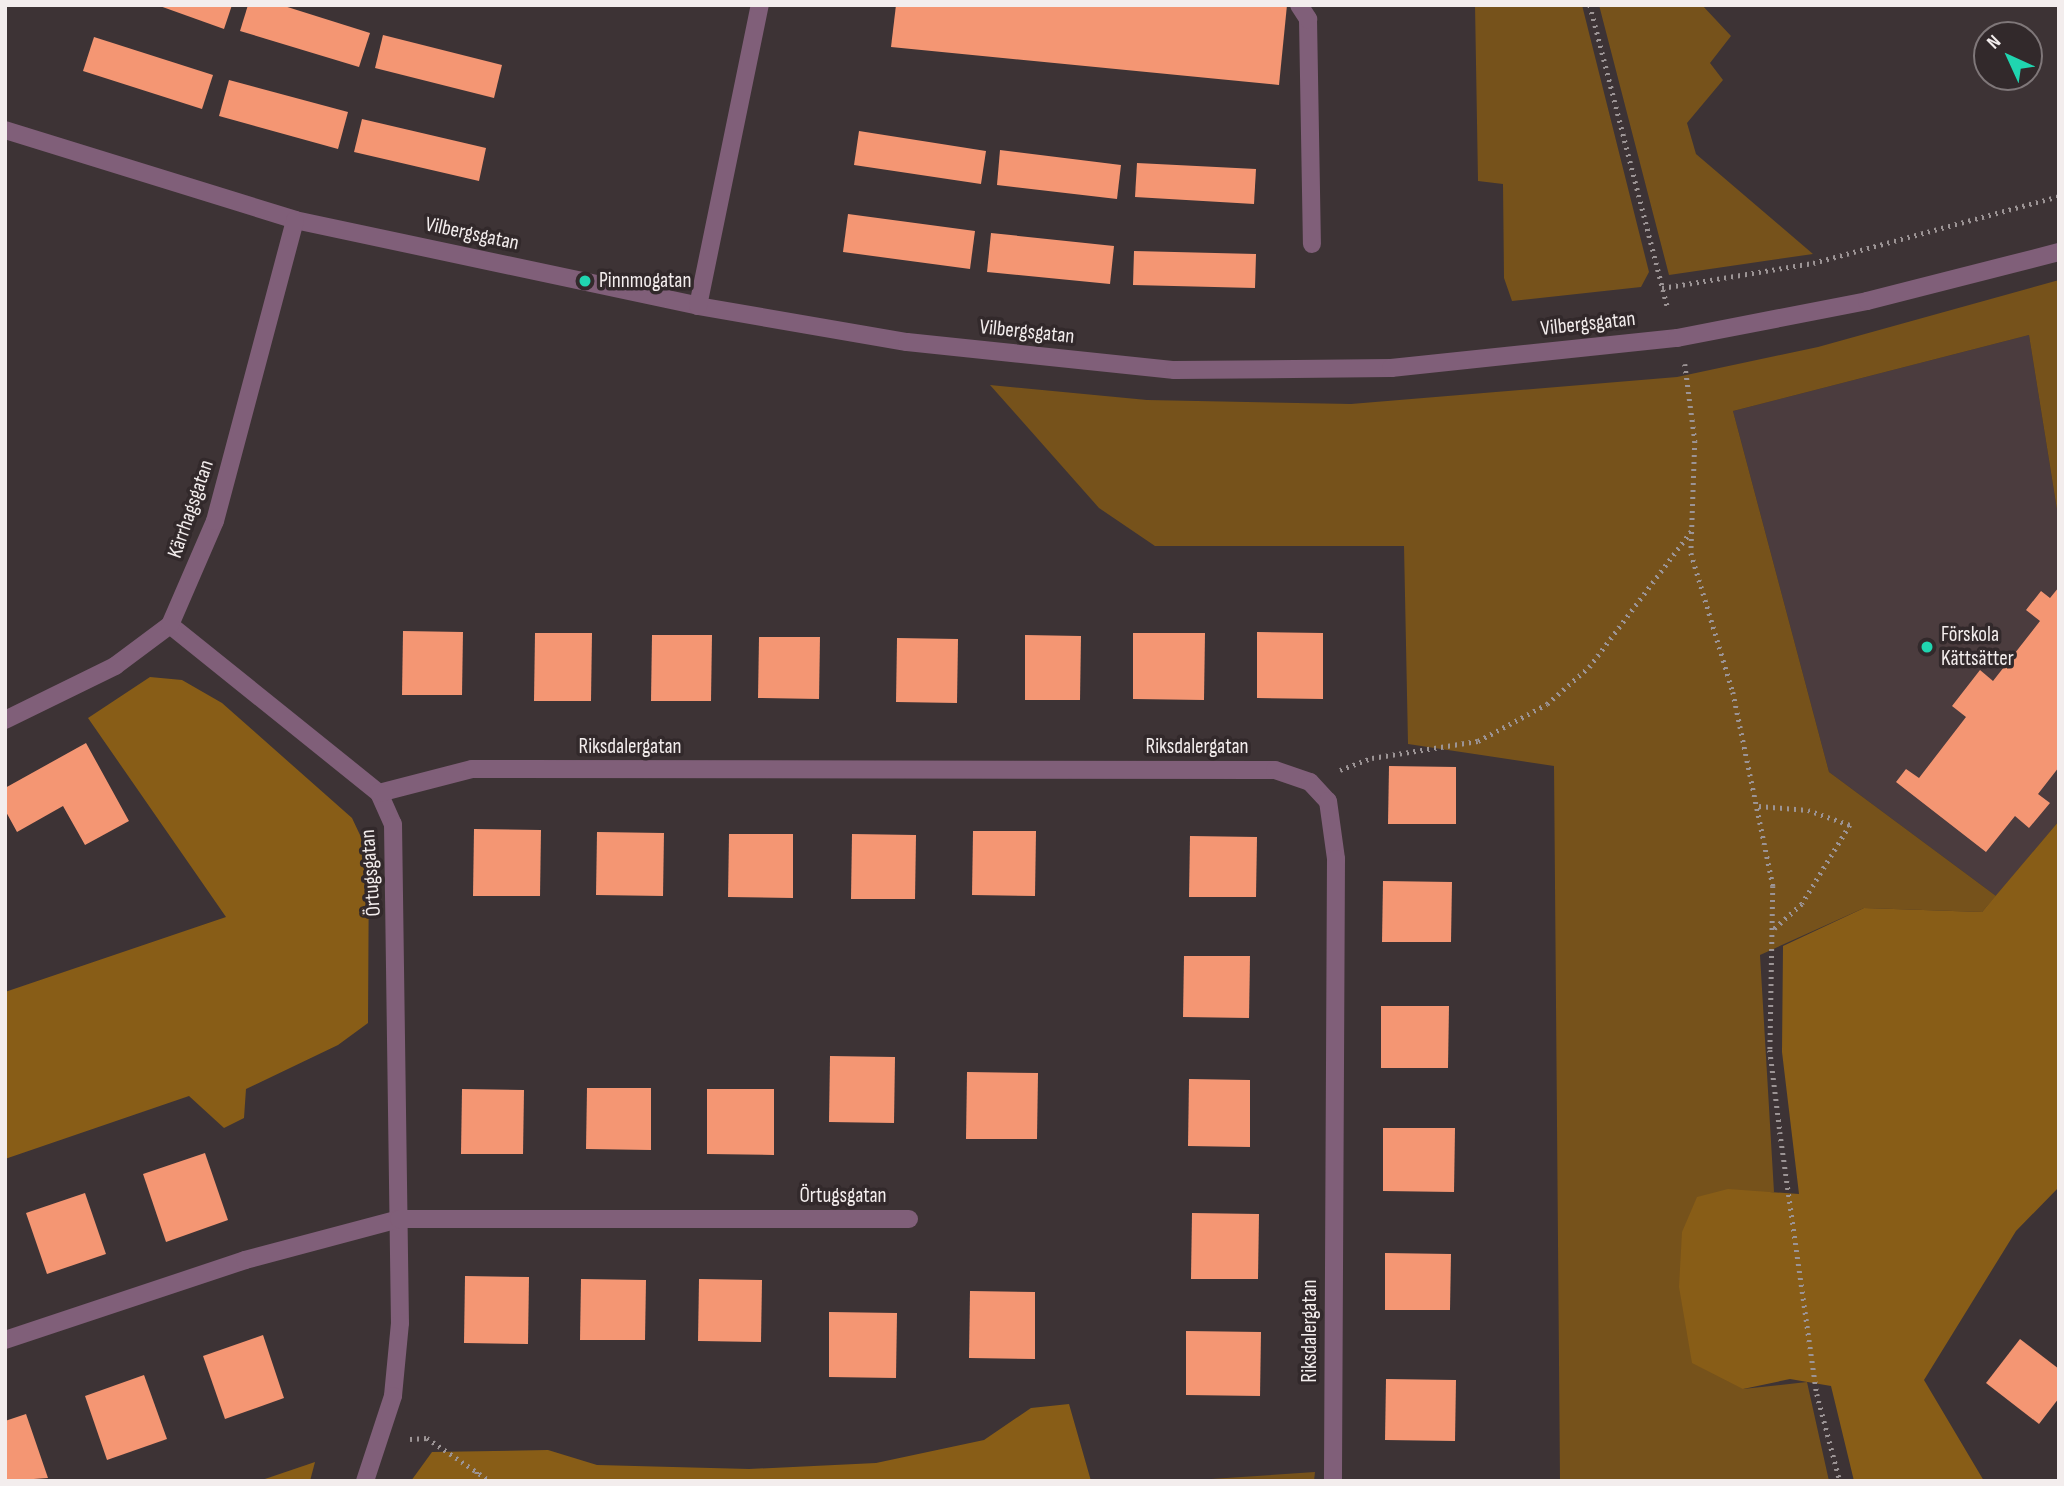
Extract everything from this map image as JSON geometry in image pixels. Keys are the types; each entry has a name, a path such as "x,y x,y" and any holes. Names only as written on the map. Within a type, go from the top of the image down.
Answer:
{"street":[{"path":"698,306 760,5"},
{"path":"1304,12 1312,244"},
{"name":"Vilbergsgatan","path":"5,130 295,220 698,306 907,342 1175,370 1391,368 1677,338 1867,301 2059,252"},
{"name":"Kärrhagsgatan","path":"5,720 115,666 170,625 215,521 295,220"},
{"name":"Örtugsgatan","path":"170,625 379,793 393,824 397,860 400,1323 381,1440 365,1481"},
{"name":"Riksdalergatan","path":"379,793 472,769 1275,770 1310,782 1328,801 1336,859 1333,1481"},
{"name":"Örtugsgatan","path":"5,1340 245,1260 399,1220 909,1219"}],"path":[{"path":"1590,5 1662,288 1813,263 2059,196"},
{"path":"1688,374 1695,441 1691,553 1759,806 1774,930 1770,1050 1817,1394 1840,1481"},
{"path":"1310,782 1371,758 1478,741 1547,704 1589,667 1693,528"},
{"path":"1759,806 1808,810 1850,825 1802,904 1774,930"},
{"path":"381,1440 427,1438 478,1470 490,1481"},
{"path":"476,1481 478,1470"}],"shaded area":[{"path":"1475,5 1582,5 1649,272 1641,287 1512,301 1504,278 1503,184 1478,181"},
{"path":"1599,5 1702,5 1731,36 1710,63 1723,80 1687,123 1696,154 1813,254 1669,275"},
{"path":"2059,280 2059,522 2029,335 1733,411 1829,772 1996,896 1982,912 1864,908 1760,955 1774,1192 1762,1192 1743,1389 1807,1382 1829,1481 1560,1481 1554,766 1408,744 1404,546 1155,546 1099,508 990,385 1147,400 1351,404 1677,377 1818,347"},
{"name":"Förskola Kättsätter","path":"2029,335 2059,522 2059,821 1996,896 1829,772 1733,411"},
{"path":"150,677 182,680 222,703 352,818 369,854 368,1023 338,1045 246,1089 244,1118 224,1128 189,1096 5,1159 5,992 226,917 88,718"},
{"path":"2059,821 2059,1187 2016,1231 1924,1380 1984,1481 1854,1481 1831,1386 1790,1379 1743,1389 1692,1363 1679,1287 1682,1232 1697,1197 1728,1189 1799,1194 1782,1052 1783,946 1864,908 1982,912"},
{"path":"1069,1404 1091,1481 411,1481 432,1452 548,1450 597,1465 749,1469 876,1463 984,1440 1031,1408"},
{"path":"315,1462 310,1481 259,1481"},
{"path":"1315,1472 1314,1481 1181,1481"}],"building":[{"path":"157,5 232,5 224,29"},
{"path":"248,5 281,5 370,33 359,67 240,31"},
{"path":"896,5 1287,5 1279,85 891,47"},
{"path":"383,35 502,65 494,98 375,68"},
{"path":"94,37 213,75 202,109 83,71"},
{"path":"229,80 348,112 338,149 219,116"},
{"path":"362,119 486,148 479,181 354,152"},
{"path":"859,131 986,151 981,184 854,165"},
{"path":"1000,150 1121,165 1117,199 997,185"},
{"path":"1137,163 1256,169 1254,204 1135,197"},
{"path":"848,214 975,231 970,269 843,252"},
{"path":"991,233 1114,246 1110,284 987,272"},
{"path":"1134,251 1256,254 1255,288 1133,285"},
{"path":"2059,587 2059,767 2038,794 2050,803 2029,828 2015,816 1986,852 1896,782 1906,769 1919,778 1966,717 1952,706 1980,670 1993,681 2040,621 2026,610 2041,591 2050,598"},
{"path":"403,631 463,632 462,695 402,695"},
{"path":"1257,632 1323,633 1323,699 1257,698"},
{"path":"535,633 592,633 591,701 534,701"},
{"path":"1133,633 1205,633 1204,700 1133,699"},
{"path":"652,635 712,635 711,701 651,701"},
{"path":"1025,635 1081,636 1080,700 1025,700"},
{"path":"759,637 820,637 819,699 758,698"},
{"path":"897,638 958,639 957,703 896,702"},
{"path":"86,743 129,821 85,845 63,806 17,832 5,810 5,788"},
{"path":"1389,766 1456,767 1456,824 1388,824"},
{"path":"474,829 541,830 540,896 473,896"},
{"path":"973,831 1036,831 1035,896 972,895"},
{"path":"597,832 664,833 663,896 596,895"},
{"path":"729,834 793,834 793,898 728,897"},
{"path":"852,834 916,835 915,899 851,899"},
{"path":"1190,836 1257,837 1256,897 1189,897"},
{"path":"1383,881 1452,882 1451,942 1382,942"},
{"path":"1184,956 1250,956 1249,1018 1183,1017"},
{"path":"1381,1006 1449,1006 1448,1068 1381,1068"},
{"path":"830,1056 895,1057 894,1123 829,1122"},
{"path":"967,1072 1038,1073 1037,1139 966,1139"},
{"path":"1189,1079 1250,1080 1250,1147 1188,1146"},
{"path":"587,1088 651,1088 651,1150 586,1149"},
{"path":"462,1089 524,1090 523,1154 461,1154"},
{"path":"707,1089 774,1089 774,1155 707,1154"},
{"path":"1383,1128 1455,1128 1454,1192 1383,1191"},
{"path":"205,1153 228,1220 166,1242 143,1174"},
{"path":"85,1193 106,1254 47,1274 26,1213"},
{"path":"1192,1213 1259,1214 1258,1279 1191,1279"},
{"path":"1385,1253 1451,1254 1450,1310 1385,1310"},
{"path":"465,1276 529,1277 528,1344 464,1343"},
{"path":"581,1279 646,1280 645,1340 580,1340"},
{"path":"699,1279 762,1280 761,1342 698,1341"},
{"path":"970,1291 1035,1292 1035,1359 969,1358"},
{"path":"829,1312 897,1313 896,1378 829,1377"},
{"path":"1186,1331 1261,1332 1260,1396 1186,1395"},
{"path":"263,1335 284,1398 225,1419 203,1356"},
{"path":"2020,1339 2059,1369 2059,1398 2039,1424 1986,1383"},
{"path":"144,1375 167,1439 107,1460 85,1396"},
{"path":"1386,1379 1456,1380 1455,1441 1385,1440"},
{"path":"26,1414 48,1478 5,1481 5,1421"}],"place":[{"name":"Pinnmogatan","path":"585,281"},
{"name":"Förskola Kättsätter","path":"1927,647"}]}
